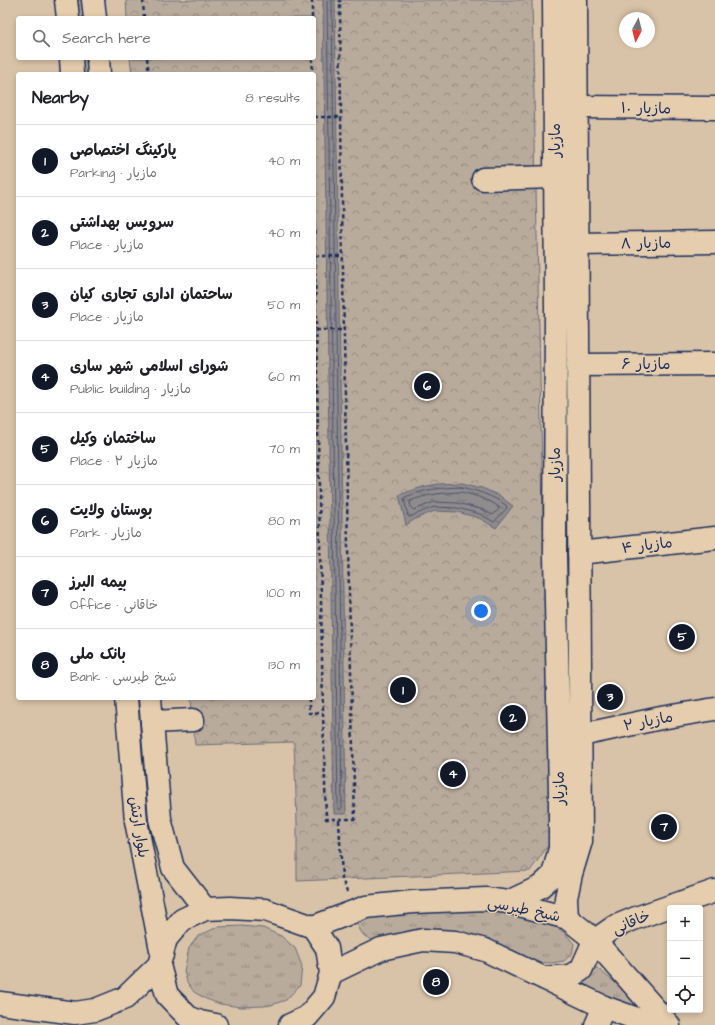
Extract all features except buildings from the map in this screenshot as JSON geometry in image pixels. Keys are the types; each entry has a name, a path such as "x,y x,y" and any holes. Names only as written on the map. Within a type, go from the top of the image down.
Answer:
{"main road":[{"path":"66,0 68,16"},
{"path":"93,0 95,16"},
{"name":"مازیار","path":"508,902 540,887 553,874 560,848 555,555 556,316 554,0"},
{"name":"مازیار","path":"567,918 566,898 571,874 581,841 576,0"},
{"path":"71,60 72,72"},
{"path":"98,60 99,72"},
{"name":"مازیار ١٠","path":"576,107 715,108"},
{"path":"482,179 555,188 577,198"},
{"name":"مازیار ٨","path":"577,244 715,242"},
{"name":"مازیار ۶","path":"578,365 715,364"},
{"name":"مازیار ۴","path":"579,553 715,538"},
{"name":"بلوار ارتش","path":"126,700 136,821 167,995 184,1021"},
{"name":"بلوار ارتش","path":"150,700 160,819 173,868 205,909"},
{"name":"مازیار ۲","path":"581,735 661,718 715,709"},
{"path":"152,722 193,720"},
{"name":"خاقانی","path":"594,941 614,927 715,891"},
{"name":"شیخ طبرسی","path":"313,927 366,907 413,902 486,899 508,902 567,918 594,941 669,1025"},
{"path":"0,1003 83,1019 95,1010 126,998 161,960 166,939 182,920 205,909 230,908 265,910 313,927 327,948 331,973 324,997 305,1022"},
{"path":"331,973 381,949 423,940 454,942 485,950 542,978 600,1016 654,1025"},
{"path":"542,978 571,976 581,970 594,941"},
{"path":"184,1021 216,1025"}],"path":[{"path":"143,0 144,16"},
{"path":"312,0 312,16"},
{"path":"340,0 350,658 355,819 340,820 326,819 316,330 344,330"},
{"path":"147,60 148,72"},
{"path":"312,60 312,72"},
{"path":"316,117 341,117"},
{"path":"316,256 343,256"},
{"path":"309,700 310,713 323,713"},
{"path":"340,820 342,879 354,911"}],"green space":[{"path":"75,0 88,0 89,16 76,16"},
{"path":"126,0 532,0 550,843 530,871 297,881 297,823 294,742 195,745 191,700 316,700 316,72 132,72 130,60 316,60 316,16 127,16"},
{"path":"80,60 93,60 94,72 81,72"},
{"path":"134,700 144,700 156,820 143,821"},
{"path":"448,903 543,917 566,934 574,944 572,954 564,961 552,963 526,962 377,941 364,936 357,924 364,913"},
{"path":"242,926 263,928 281,936 295,948 302,966 300,985 286,1000 264,1006 241,1007 220,1004 206,999 194,992 187,982 184,971 189,948 198,936 218,927"},
{"path":"593,965 618,985 655,1017 574,984"}],"water":[{"path":"323,0 335,0 346,814 334,814"},
{"path":"462,483 482,488 500,496 513,506 496,528 479,518 457,512 435,511 417,518 406,525 399,495 422,487 438,484"}],"place":[{"name":"بوستان ولایت","path":"427,386"},
{"name":"ساختمان وکیل","path":"682,637"},
{"name":"پارکینگ اختصاصی","path":"403,690"},
{"name":"ساحتمان اداری تجاری کیان","path":"610,697"},
{"name":"سرویس بهداشتی","path":"513,718"},
{"name":"شورای اسلامی شهر ساری","path":"453,774"},
{"name":"بیمه البرز","path":"664,827"},
{"name":"بانک ملی","path":"436,982"}]}
